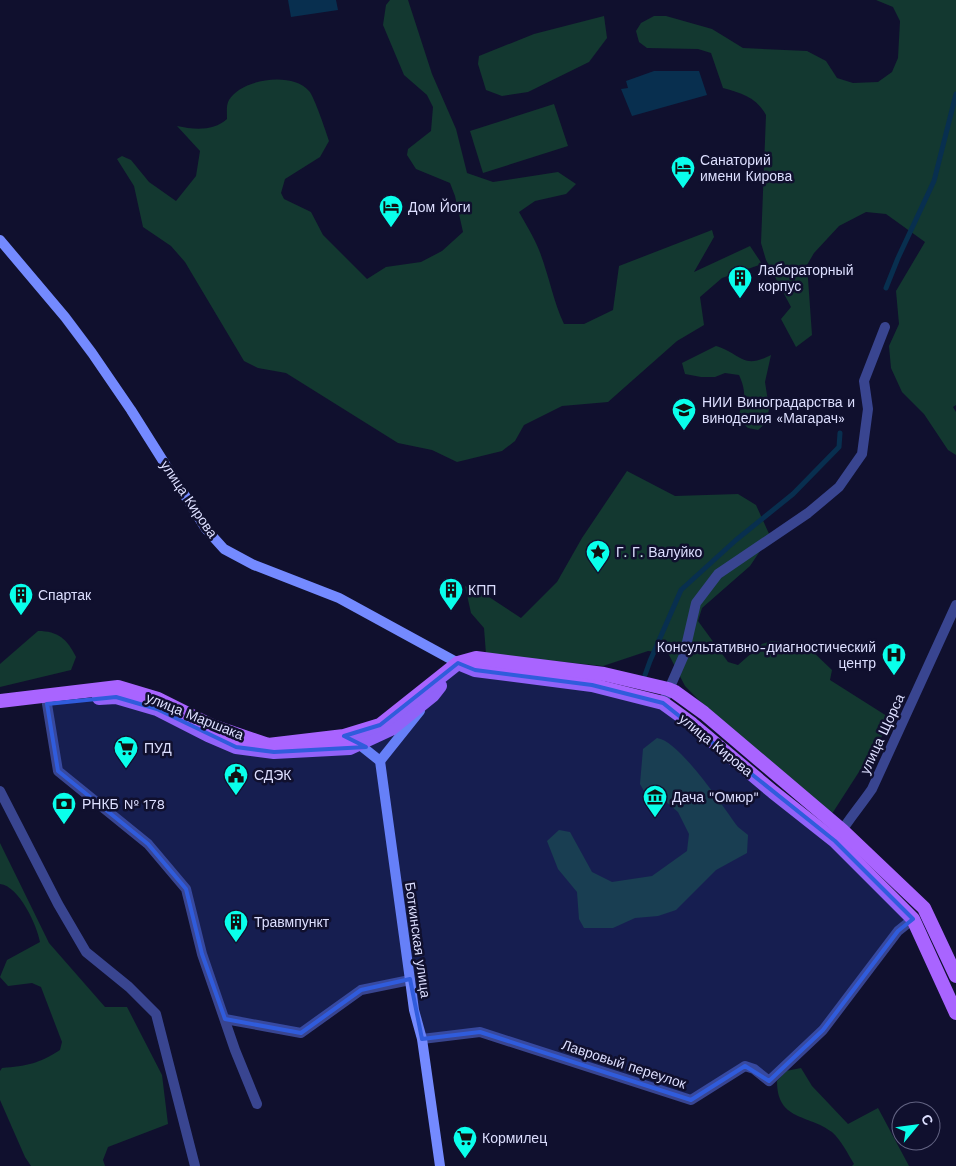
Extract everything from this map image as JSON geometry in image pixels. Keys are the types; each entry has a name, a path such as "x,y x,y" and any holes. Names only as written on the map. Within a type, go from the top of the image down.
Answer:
{"main road":[{"name":"улица Кирова","path":"0,240 65,317 92,353 131,410 206,529 224,549 254,565 339,598 458,663 475,670 665,696 692,724 772,792 838,835 924,908 956,976"},
{"name":"улица Маршака","path":"0,711 116,697 157,709 236,747 274,752 350,748 391,729 433,695 458,663"},
{"name":"улица Маршака","path":"0,701 118,687 158,699 212,726 268,745 344,736 380,724 458,663"},
{"path":"344,736 360,744 380,761 433,695"},
{"name":"Боткинская улица","path":"380,761 414,1010 422,1039 440,1166"},
{"name":"улица Кирова","path":"838,835 913,919 956,1013"}],"street":[{"path":"665,696 684,655 696,603 718,574 808,513 839,487 862,454 868,409 864,380 885,327"},
{"name":"улица Щорса","path":"838,835 872,789 956,605"},
{"path":"47,704 58,771 148,844 186,890 202,954 224,1019 257,1104"},
{"path":"0,792 58,904 86,952 129,986 156,1014 195,1166"},
{"name":"Лавровый переулок","path":"422,1039 480,1032 691,1100 745,1066 754,1069 769,1081 823,1030 898,931 913,919"},
{"path":"224,1019 301,1033 361,990 410,980"}],"highlighted area":[{"path":"458,663 475,670 592,685 663,703 835,841 913,919 898,931 823,1030 769,1081 745,1066 691,1100 480,1032 422,1039 410,979 361,990 301,1033 225,1019 202,954 186,889 148,844 58,771 47,704 116,697 157,709 236,747 274,752 366,747 344,736 380,725"}],"green space":[{"path":"390,0 408,0 432,74 456,129 467,173 493,182 558,172 576,184 566,194 535,201 519,212 539,250 564,324 584,324 613,310 619,266 712,230 714,237 694,272 750,246 762,264 722,278 700,297 704,325 677,341 608,402 562,406 524,425 515,441 502,451 457,462 432,450 398,443 286,373 258,368 244,361 185,262 171,246 143,227 134,186 117,159 122,156 131,160 149,182 176,201 196,176 200,151 177,126 197,129 216,126 227,119 229,100 244,87 267,80 291,81 301,85 311,94 329,141 320,157 285,179 281,193 284,199 311,212 323,235 367,279 386,267 421,262 442,251 463,232 450,183 416,169 407,155 408,149 431,131 433,107 427,95 404,75 383,25 386,5"},
{"path":"876,0 956,0 956,405 953,407 956,412 956,455 948,450 924,414 902,392 891,368 889,346 899,324 896,291 925,242 886,214 866,212 839,226 814,253 807,265 812,335 796,347 781,319 791,307 766,260 761,243 766,115 753,100 723,88 711,53 698,49 647,48 639,42 636,31 641,23 654,16 666,16 712,29 743,48 807,51 826,61 837,78 853,83 878,82 892,72 898,58 900,21 893,7"},
{"path":"604,16 607,38 589,62 528,92 502,96 486,90 478,64 479,56 534,34"},
{"path":"554,104 568,146 483,173 470,131"},
{"path":"716,346 748,361 754,361 771,355 765,382 769,408 767,422 758,430 748,428 737,418 744,396 739,375 725,373 715,377 701,377 685,374 682,363"},
{"path":"627,471 675,496 738,494 756,505 770,536 750,566 702,608 698,621 728,662 738,665 762,644 771,641 783,642 811,650 832,670 830,680 890,718 884,733 828,820 739,741 685,686 668,653 648,651 603,666 486,654 484,628 471,613 465,586 486,595 521,618 557,582 582,538"},
{"path":"38,631 56,634 69,645 76,657 71,670 0,687 0,664"},
{"path":"657,738 677,750 689,762 738,827 748,835 747,853 716,870 676,910 658,916 635,918 613,928 584,928 579,919 577,892 558,869 547,841 559,830 570,832 592,872 612,882 652,876 687,851 689,834 678,812 663,799 644,791 640,784 643,749"},
{"path":"0,843 49,943 105,1007 127,1007 162,1075 168,1124 108,1147 103,1160 105,1166 31,1166 25,1157 0,1100 0,1071 2,1068 26,1065 39,1061 60,1050 62,1042 41,987 32,983 8,986 0,977 7,960 40,942 26,907 14,892 7,886 0,884"},
{"path":"801,1068 812,1086 848,1124 878,1108 891,1132 891,1151 901,1151 909,1166 852,1166 854,1164 847,1152 832,1132 823,1126 796,1115 782,1103 778,1094 777,1081 786,1071"}],"water":[{"path":"288,0 336,0 338,10 291,17"},
{"path":"654,71 699,71 707,95 632,116 621,89 628,88 626,81"}],"waterway":[{"path":"886,288 934,181 956,94"},
{"path":"645,675 681,590 736,540 793,494 839,447 840,433"}],"place":[{"name":"Санаторий имени Кирова","path":"683,189"},
{"name":"Дом Йоги","path":"391,228"},
{"name":"Лабораторный корпус","path":"740,299"},
{"name":"НИИ Виноградарства и виноделия «Магарач»","path":"684,431"},
{"name":"Г. Г. Валуйко","path":"598,573"},
{"name":"КПП","path":"451,611"},
{"name":"Спартак","path":"21,616"},
{"name":"Консультативно-диагностический центр","path":"894,676"},
{"name":"ПУД","path":"126,769"},
{"name":"СДЭК","path":"236,796"},
{"name":"Дача \"Омюр\"","path":"655,818"},
{"name":"РНКБ № 178","path":"64,825"},
{"name":"Травмпункт","path":"236,943"},
{"name":"Кормилец","path":"465,1159"}]}
